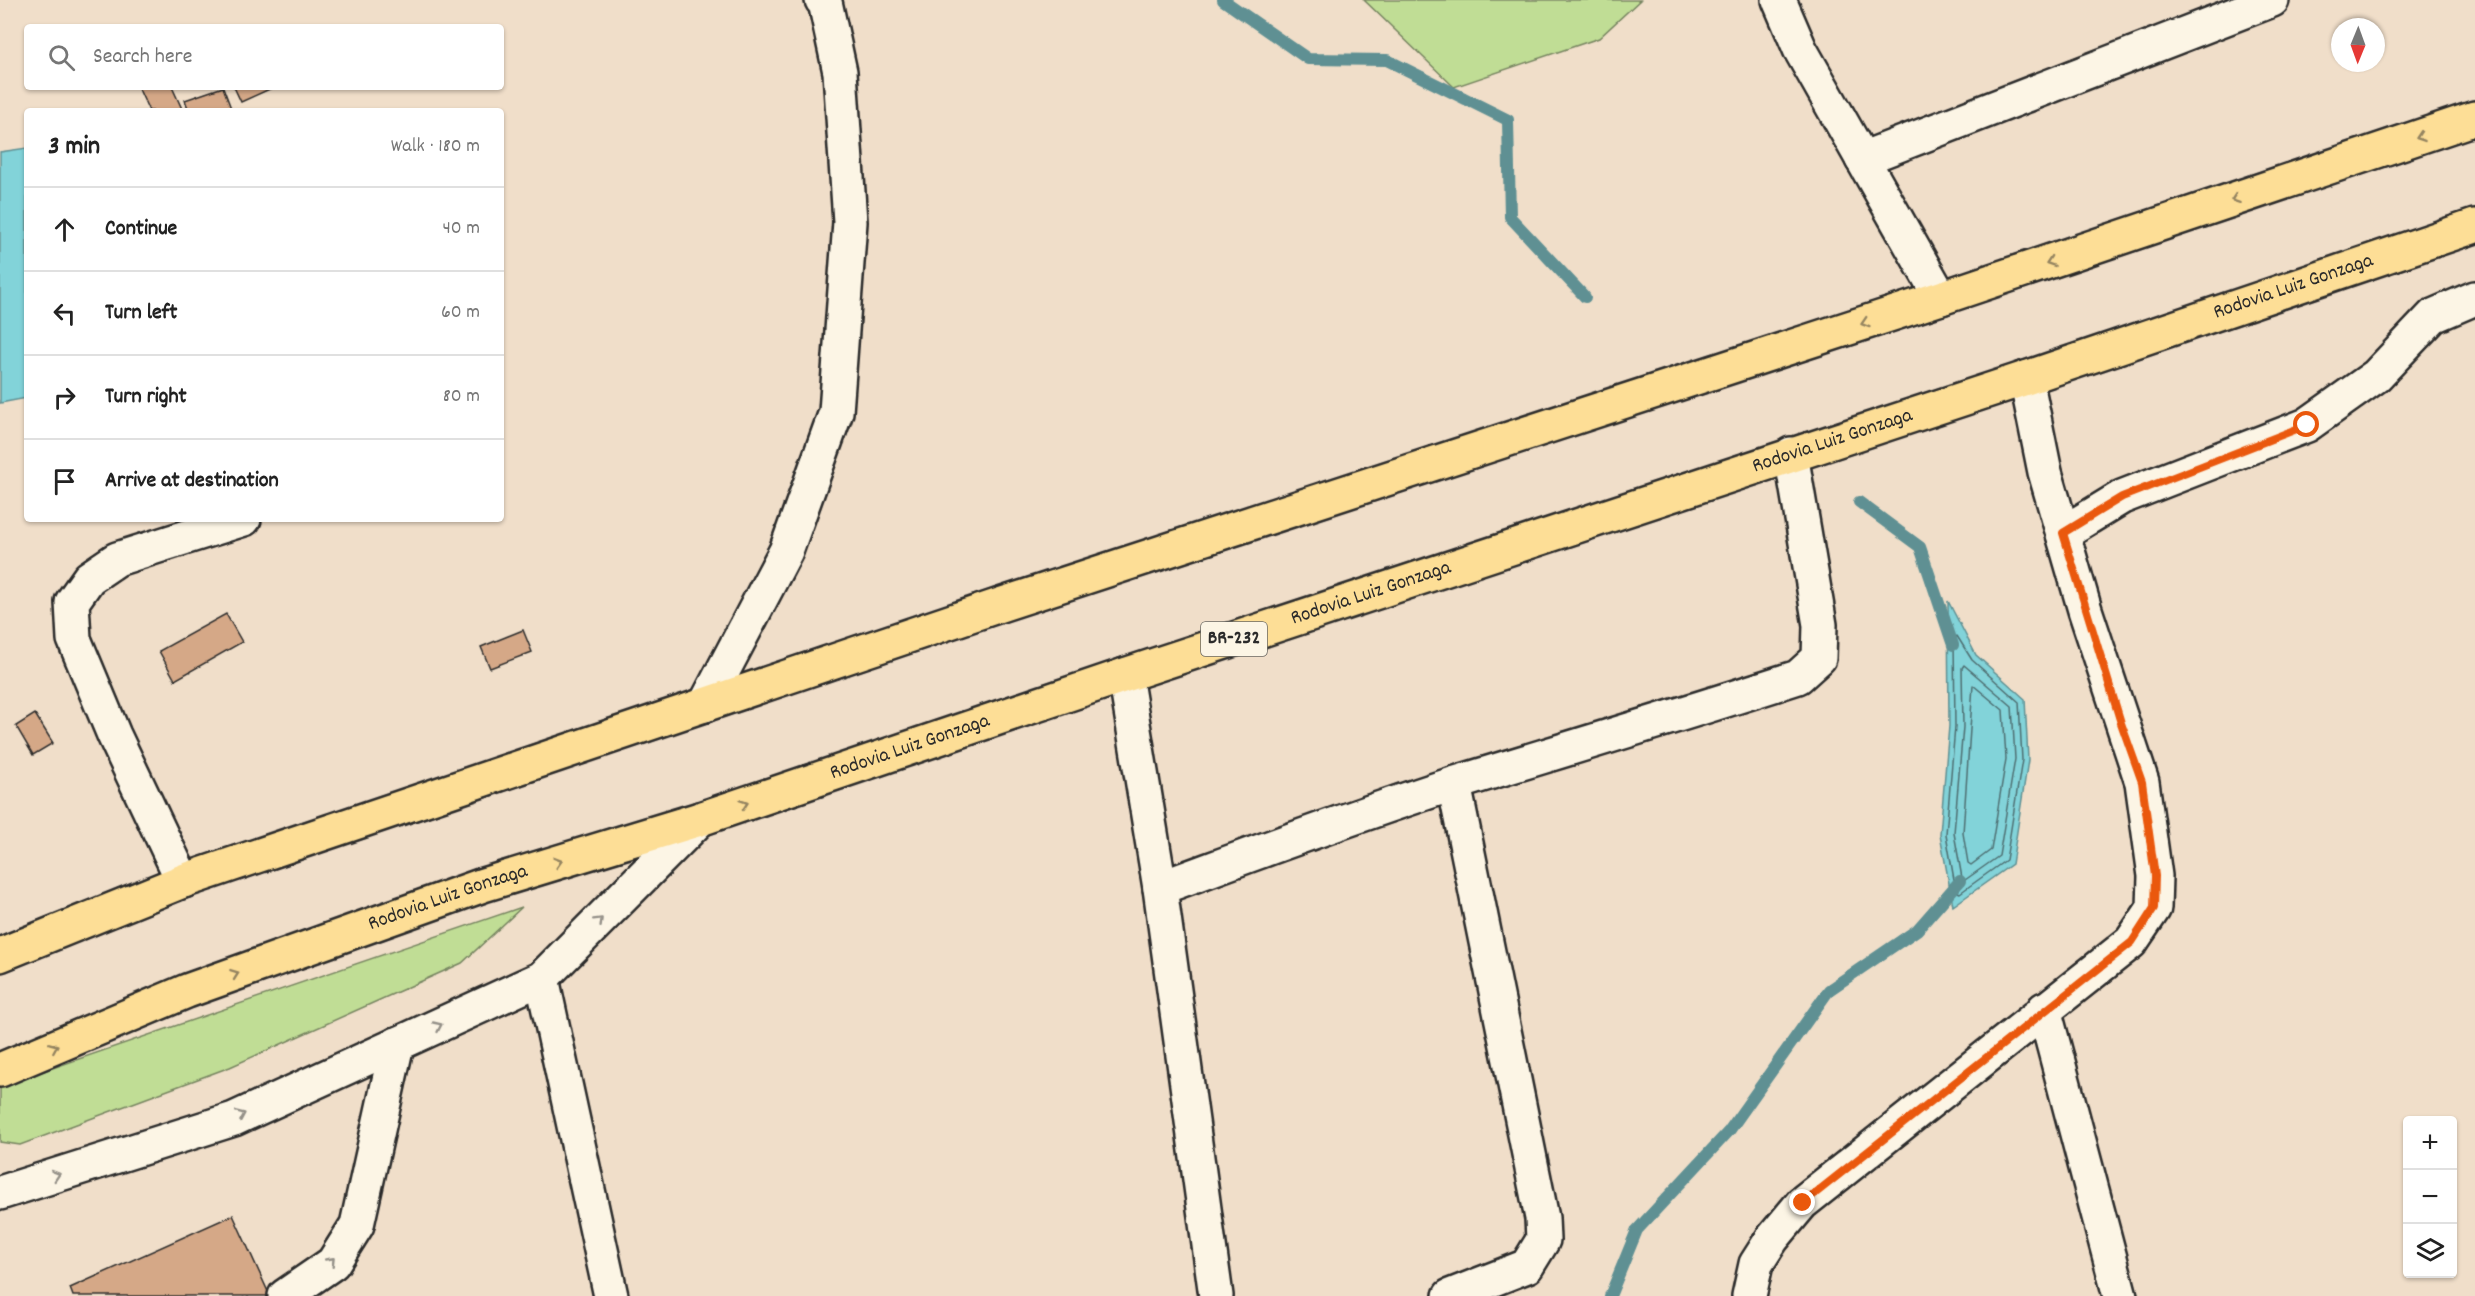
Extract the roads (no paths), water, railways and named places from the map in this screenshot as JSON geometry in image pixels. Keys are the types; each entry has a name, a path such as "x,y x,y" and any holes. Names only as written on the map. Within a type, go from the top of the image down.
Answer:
{"highway":[{"path":"0,955 183,881 1014,601 1941,298 2475,118"},
{"name":"Rodovia Luiz Gonzaga","path":"0,1070 187,992 483,885 700,819 1125,675 2026,378 2475,226"}],"street":[{"path":"705,705 786,550 836,412 850,222 840,72 825,2 822,0"},
{"path":"1779,0 1800,49 1941,298"},
{"path":"1862,159 2272,0"},
{"path":"2063,533 2122,497 2307,425 2376,376 2433,316 2475,298"},
{"path":"1749,1296 1756,1264 1772,1239 1803,1203 2044,1009 2132,942 2154,908 2155,876 2142,782 2114,701 2045,472 2026,378"},
{"path":"1160,888 1284,842 1454,784 1607,739 1798,677 1819,658 1820,625 1791,454"},
{"path":"183,881 114,735 74,639 72,602 89,578 117,559 234,522"},
{"path":"1125,675 1160,888 1216,1296"},
{"path":"1450,1296 1527,1266 1543,1240 1542,1218 1454,784"},
{"path":"0,1193 234,1119 542,978 700,819"},
{"path":"542,978 611,1296"},
{"path":"2044,1009 2120,1296"},
{"path":"285,1296 333,1263 357,1225 397,1044"}],"water":[{"path":"24,148 24,399 0,403 0,152"},
{"path":"1948,601 1976,655 2025,699 2028,760 2012,864 1953,906 1940,834 1949,726"}],"waterway":[{"path":"1223,0 1308,59 1387,60 1508,120 1510,217 1585,297"},
{"path":"1859,502 1920,547 1953,645"},
{"path":"1610,1296 1637,1230 1729,1131 1829,990 1917,930 1960,881"}]}
